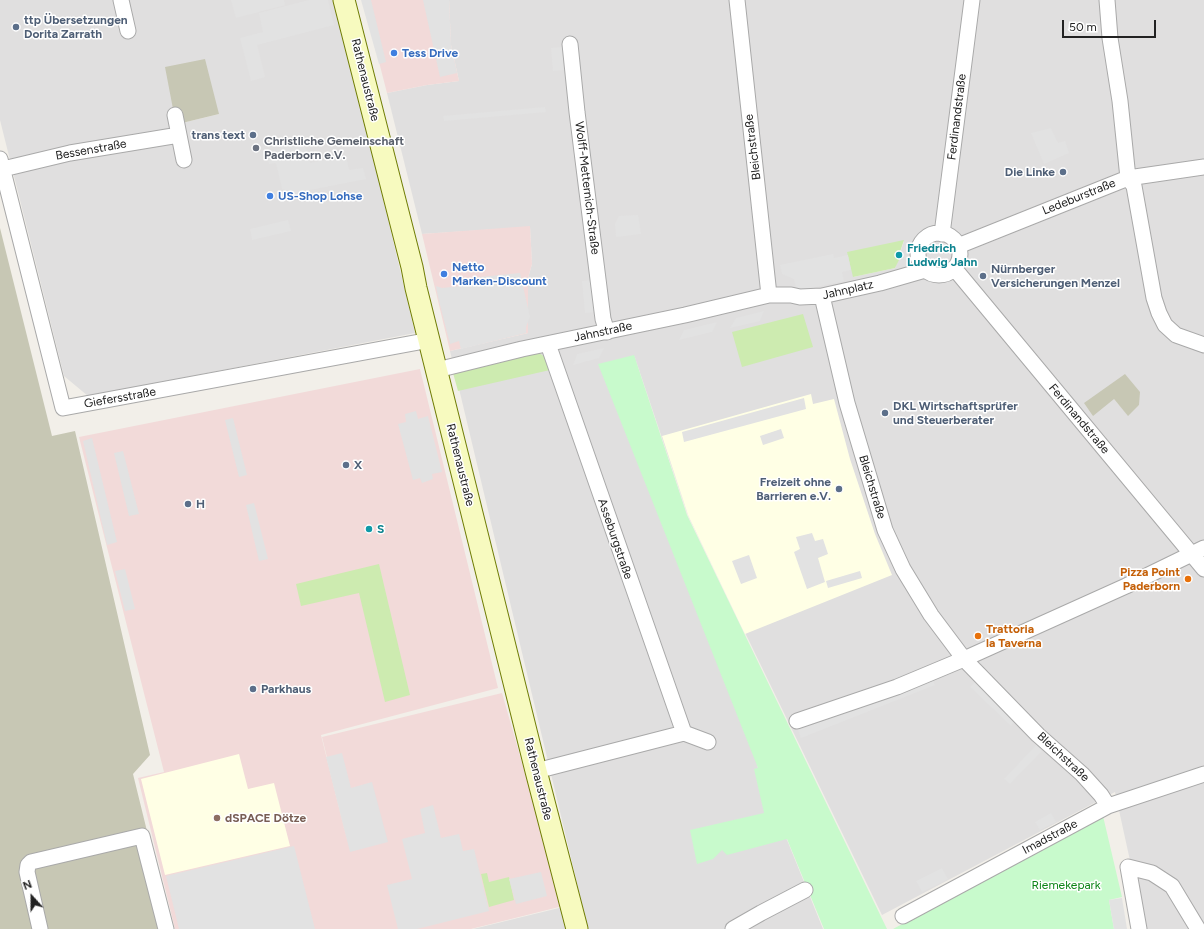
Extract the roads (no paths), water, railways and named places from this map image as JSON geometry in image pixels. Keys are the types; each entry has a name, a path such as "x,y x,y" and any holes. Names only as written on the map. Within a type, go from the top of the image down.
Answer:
{"street":[{"path":"120,0 128,31"},
{"name":"Rathenaustraße","path":"344,0 430,340 536,771 577,929"},
{"name":"Bleichstraße","path":"737,0 769,295"},
{"name":"Ferdinandstraße","path":"942,234 972,0"},
{"path":"1107,0 1110,38 1120,101 1128,178 1134,186 1154,298 1165,325 1176,335 1204,345"},
{"name":"Wolff-Metternich-Straße","path":"570,44 603,319 607,332"},
{"path":"176,115 184,160"},
{"name":"Bessenstraße","path":"1,164 179,134"},
{"name":"Giefersstraße","path":"1,164 63,408 430,340"},
{"name":"Ledeburstraße","path":"958,246 1128,178 1204,167"},
{"path":"925,270 919,260 919,247 924,240 935,234 950,236 958,246 960,258 954,268"},
{"name":"Jahnplatz","path":"769,295 791,295 800,297 822,296 880,283 925,270 933,274 946,274 954,268"},
{"name":"Ferdinandstraße","path":"954,268 1198,552 1204,569"},
{"name":"Jahnstraße","path":"437,370 769,295"},
{"name":"Bleichstraße","path":"822,296 847,403 885,530 903,569 931,615 964,660 1038,735 1082,774 1101,795 1108,806"},
{"name":"Asseburgstraße","path":"548,344 684,733"},
{"path":"797,720 897,687 964,660 1198,552"},
{"path":"536,771 684,733 708,742"},
{"name":"Imadstraße","path":"903,916 1108,806 1204,774"},
{"path":"40,929 27,872 28,865 32,862 142,836 166,929"},
{"path":"1139,929 1128,867 1152,873 1172,886 1198,929"},
{"path":"733,929 805,890"}],"place":[{"name":"ttp Übersetzungen Dorita Zarrath","path":"16,27"},
{"name":"Tess Drive","path":"394,53"},
{"name":"trans text","path":"253,135"},
{"name":"Christliche Gemeinschaft Paderborn e.V.","path":"256,148"},
{"name":"Die Linke","path":"1063,172"},
{"name":"US-Shop Lohse","path":"270,196"},
{"name":"Friedrich Ludwig Jahn","path":"899,255"},
{"name":"Netto Marken-Discount","path":"444,274"},
{"name":"Nürnberger Versicherungen Menzel","path":"983,276"},
{"name":"DKL Wirtschaftsprüfer und Steuerberater","path":"885,413"},
{"name":"X","path":"346,465"},
{"name":"Freizeit ohne Barrieren e.V.","path":"839,489"},
{"name":"H","path":"188,504"},
{"name":"S","path":"369,529"},
{"name":"Pizza Point Paderborn","path":"1188,579"},
{"name":"Trattoria la Taverna","path":"978,636"},
{"name":"Parkhaus","path":"253,689"},
{"name":"dSPACE Dötze","path":"217,818"}],"park label":[{"name":"Riemekepark","path":"1066,885"}]}
